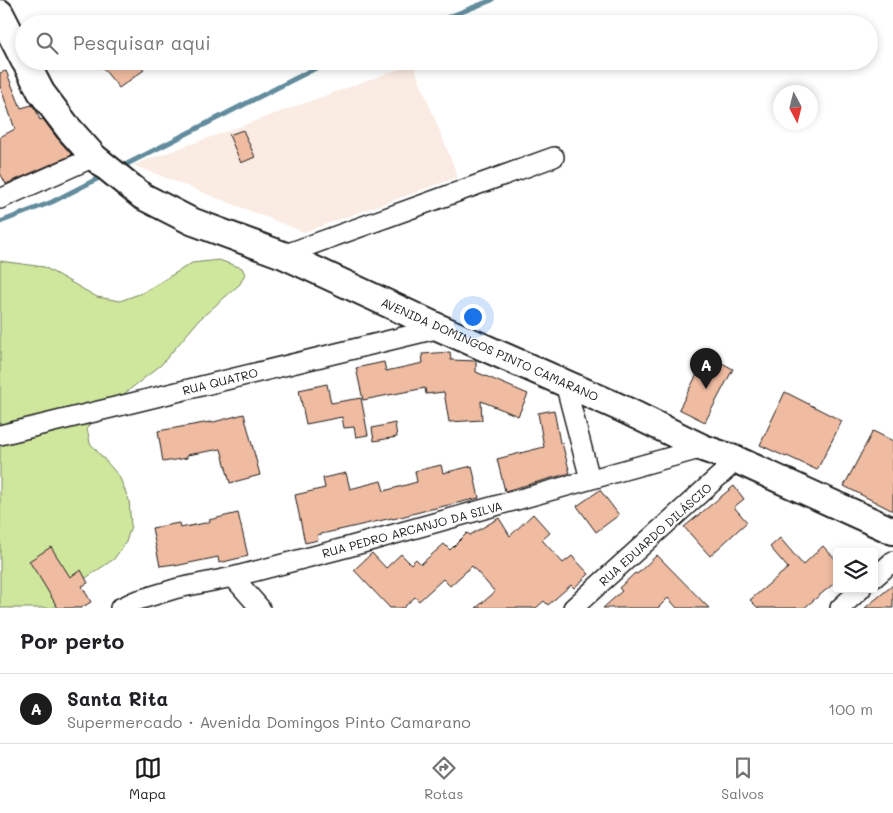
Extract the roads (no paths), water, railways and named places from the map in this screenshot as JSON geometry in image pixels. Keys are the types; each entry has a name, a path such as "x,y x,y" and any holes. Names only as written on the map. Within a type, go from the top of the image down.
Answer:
{"main road":[{"name":"AVENIDA DOMINGOS PINTO CAMARANO","path":"0,12 15,42"},
{"name":"AVENIDA DOMINGOS PINTO CAMARANO","path":"29,70 41,92 69,129 94,157 142,196 191,221 283,255 440,328 621,408 703,448 737,460 893,531"}],"street":[{"path":"0,199 94,157"},
{"path":"283,255 554,157"},
{"name":"RUA QUATRO","path":"0,435 440,328"},
{"path":"565,383 590,480"},
{"name":"RUA PEDRO ARCANJO DA SILVA","path":"120,608 135,601 178,588 233,577 358,544 703,448"},
{"name":"RUA EDUARDO DILÁSCIO","path":"573,608 737,460"},
{"path":"878,574 893,561"},
{"path":"233,577 260,608"},
{"path":"840,608 857,593"}],"waterway":[{"path":"454,15 492,0"},
{"path":"125,165 312,70"},
{"path":"0,222 52,202 97,179"}],"place":[{"name":"Santa Rita","path":"706,389"}]}
